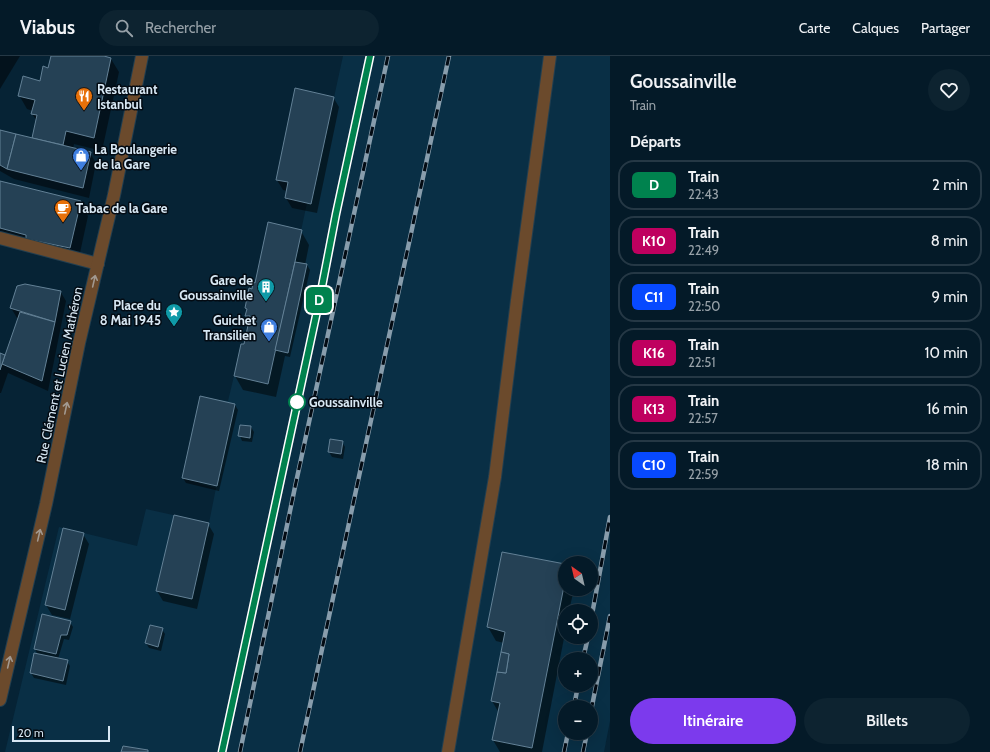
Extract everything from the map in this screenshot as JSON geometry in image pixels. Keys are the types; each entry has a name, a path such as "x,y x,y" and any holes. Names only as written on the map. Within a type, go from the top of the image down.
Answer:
{"street":[{"name":"Rue Clément et Lucien Mathéron","path":"0,700 46,504 79,342 114,195 142,56"},
{"path":"448,752 495,477 550,56"},
{"path":"0,238 98,264"}],"shaded area":[{"path":"343,56 610,56 610,721 604,752 5,752 59,527 137,546 146,509 209,523 216,488 200,484 220,400 228,401 234,376 268,384 307,203 311,203"}],"building":[{"path":"51,56 104,56 111,58 94,138 66,131 63,145 32,138 37,115 31,114 35,100 18,96 23,76 40,81 43,66 48,68"},
{"path":"295,88 334,97 311,204 285,198 288,182 276,180"},
{"path":"0,130 16,134 7,169 0,165"},
{"path":"16,134 91,152 83,188 7,169"},
{"path":"0,181 81,201 70,248 26,239 26,235 0,228"},
{"name":"Gare de Goussainville","path":"268,222 302,230 268,384 234,376 241,344 244,344 250,316 245,316 249,288 252,289 253,282 255,283"},
{"path":"295,262 307,264 288,353 275,350"},
{"path":"25,284 61,291 55,322 10,308 17,286"},
{"path":"20,312 55,322 42,381 2,364"},
{"path":"0,353 5,355 0,370"},
{"path":"200,396 235,404 217,486 182,478"},
{"path":"240,425 251,426 250,438 238,436"},
{"path":"330,439 343,441 341,454 328,452"},
{"path":"174,515 209,523 192,599 156,591"},
{"path":"63,528 84,533 65,610 45,605"},
{"path":"502,552 558,563 558,596 562,596 560,604 558,604 558,616 532,748 492,740 500,703 491,701 497,672 506,673 509,654 501,652 505,632 487,627"},
{"path":"42,614 71,621 67,635 61,635 56,654 34,649"},
{"path":"150,625 163,628 158,647 145,643"},
{"path":"501,652 509,654 506,673 497,672"},
{"path":"34,653 68,660 63,681 30,673"},
{"path":"123,746 148,750 148,752 121,752"}],"railway":[{"path":"222,752 370,56"},
{"path":"240,752 295,487 388,56"},
{"path":"300,752 449,56"},
{"path":"594,604 610,517"},
{"path":"593,700 610,616"},
{"path":"585,652 586,644"},
{"path":"575,700 577,692"},
{"path":"564,752 567,740"},
{"path":"583,752 586,740"}],"train":[{"name":"D","path":"222,752 319,302 336,214 370,56"}],"place":[{"name":"Restaurant Istanbul","path":"84,111"},
{"name":"La Boulangerie de la Gare","path":"81,171"},
{"name":"Tabac de la Gare","path":"63,223"},
{"name":"Gare de Goussainville","path":"266,302"},
{"name":"Place du 8 Mai 1945","path":"174,327"},
{"name":"Guichet Transilien","path":"269,342"},
{"name":"Goussainville","path":"297,402"}]}
